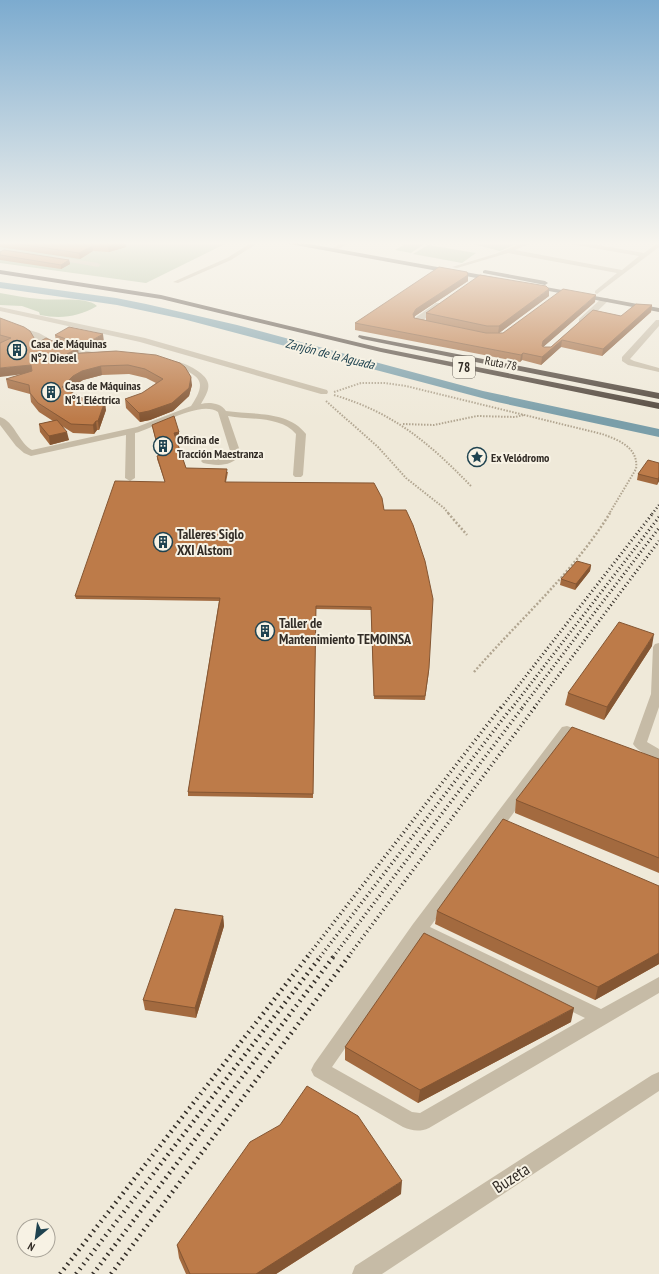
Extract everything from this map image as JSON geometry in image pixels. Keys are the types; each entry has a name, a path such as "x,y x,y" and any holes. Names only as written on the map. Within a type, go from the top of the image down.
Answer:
{"highway":[{"name":"Ruta 78","path":"174,300 439,362 659,406"},
{"name":"Ruta 78","path":"203,300 425,350 659,396"}],"main road":[{"path":"607,300 659,310"},
{"path":"645,300 659,303"}],"street":[{"path":"440,327 420,323 418,320 445,300"},
{"path":"576,325 604,300"},
{"path":"0,309 142,340 324,392"},
{"path":"659,322 625,359 631,363 659,370"},
{"path":"0,323 25,331 62,349 105,356"},
{"path":"647,334 659,336"},
{"path":"164,361 185,368 202,380 203,388 195,407"},
{"path":"0,420 7,425 24,450 31,453 146,427 195,407 208,405 215,406 223,413 236,456 227,462 206,461"},
{"path":"223,413 244,417 283,420 299,430 301,434 298,475"},
{"path":"227,425 244,417"},
{"path":"130,478 131,430"},
{"path":"659,647 658,694 640,744 659,754"},
{"path":"596,740 567,730 419,929 320,1070 410,1121 422,1122 659,984"},
{"path":"631,754 659,764"},
{"path":"499,820 514,827"},
{"path":"419,929 602,1018"},
{"name":"Buzeta","path":"363,1274 659,1082"}],"path":[{"path":"324,392 338,391 350,385 361,383 385,383 415,388 433,394 590,431 625,444 634,452 638,464 601,527 576,561 543,599 499,643 474,672"},
{"path":"324,392 372,407 402,424 440,456 471,486"},
{"path":"324,392 327,402 374,443 414,486 444,508 467,535"},
{"path":"402,424 434,425 478,416 515,417 524,415"}],"green space":[{"path":"0,300 82,300 97,306 76,315 55,317 40,315 39,312 22,306 0,305"}],"water":[{"name":"Zanjón de la Aguada","path":"86,300 128,300 237,325 483,391 659,429 659,437 497,402 183,319 117,305"}],"building":[{"path":"389,300 429,300 416,309 413,314 414,318 486,333 503,333 547,300 590,300 543,341 542,346 551,347 593,310 621,316 636,304 652,305 603,349 562,340 542,357 523,353 521,355 355,323"},
{"path":"444,300 534,300 499,326 487,326 426,313"},
{"path":"0,318 24,327 30,331 37,343 46,338 61,345 78,348 67,354 116,351 156,355 180,363 185,367 191,377 189,388 172,403 139,413 125,399 142,393 163,379 145,369 128,365 101,366 82,371 73,376 62,387 82,398 105,401 98,421 96,421 93,425 71,424 38,403 30,393 29,385 6,379 32,371 31,365 0,368 0,343 11,338 0,335"},
{"path":"69,327 103,334 89,342 66,339 55,335"},
{"name":"Taller de Mantenimiento TEMOINSA","path":"174,416 179,432 174,433 186,468 227,469 225,482 374,483 382,498 384,510 406,510 413,525 425,561 433,599 429,668 425,696 374,696 371,607 316,606 313,794 188,792 220,598 75,596 115,481 165,482 157,456 160,455 152,425"},
{"path":"57,420 67,432 49,436 39,424"},
{"path":"648,460 659,463 658,479 638,474"},
{"path":"577,561 591,565 576,584 561,579"},
{"path":"619,622 654,634 607,707 568,693"},
{"path":"572,727 659,759 659,858 516,800"},
{"path":"503,819 659,886 659,953 598,987 437,911"},
{"path":"175,909 223,916 195,1008 143,1000"},
{"path":"424,933 574,1008 420,1090 345,1047"},
{"path":"307,1086 358,1116 402,1181 256,1274 190,1274 177,1245 250,1142 280,1125"}],"railway":[{"path":"652,514 659,505"},
{"path":"501,708 653,513"},
{"path":"512,708 659,517"},
{"path":"522,708 659,528"},
{"path":"534,708 659,541"},
{"path":"307,957 501,707"},
{"path":"320,957 512,707"},
{"path":"333,957 523,707"},
{"path":"348,957 535,707"},
{"path":"60,1274 308,956"},
{"path":"76,1274 321,956"},
{"path":"93,1274 334,956"},
{"path":"111,1274 349,956"}],"place":[{"name":"Casa de Máquinas N°2 Diesel","path":"17,350"},
{"name":"Casa de Máquinas N°1 Eléctrica","path":"51,392"},
{"name":"Oficina de Tracción Maestranza","path":"163,446"},
{"name":"Ex Velódromo","path":"477,457"},
{"name":"Talleres Siglo XXI Alstom","path":"163,542"},
{"name":"Taller de Mantenimiento TEMOINSA","path":"265,631"}]}
